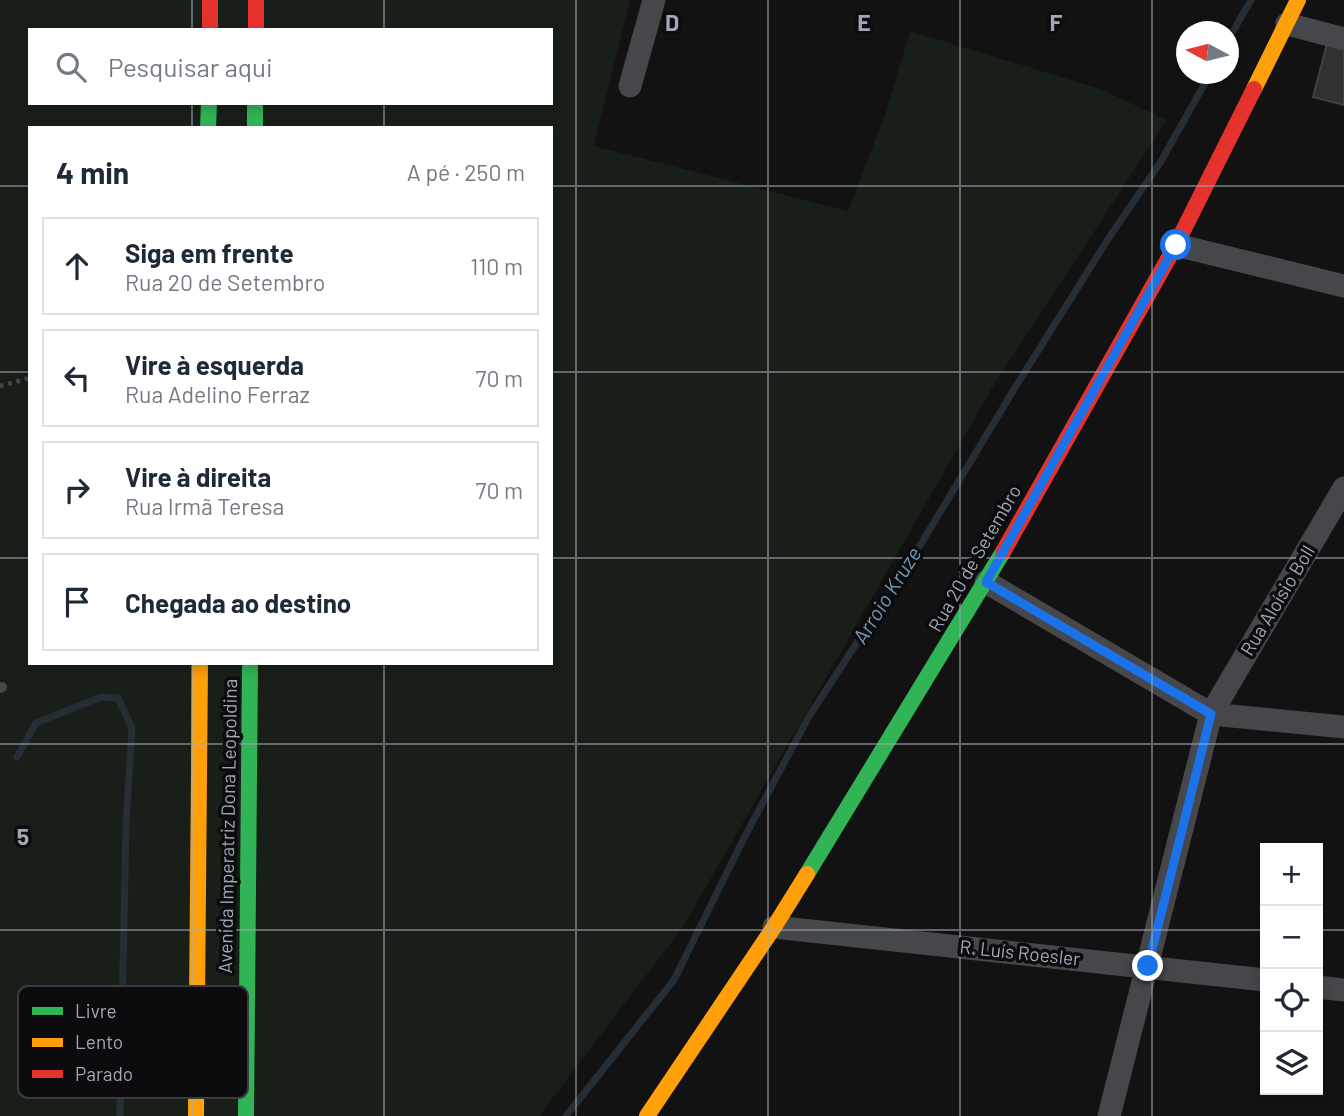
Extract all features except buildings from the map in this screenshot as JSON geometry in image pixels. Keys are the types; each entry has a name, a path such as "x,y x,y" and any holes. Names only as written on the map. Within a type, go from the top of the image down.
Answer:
{"street":[{"path":"210,0 210,28"},
{"path":"256,0 256,28"},
{"path":"630,86 654,0"},
{"name":"Rua 20 de Setembro","path":"647,1116 774,927 986,582 1176,245 1298,0"},
{"path":"1287,24 1344,39"},
{"path":"208,126 209,105"},
{"path":"255,105 255,126"},
{"path":"1176,245 1344,286"},
{"name":"Rua Aloísio Boll","path":"1109,1116 1211,714 1344,488"},
{"path":"986,582 1211,714 1344,727"},
{"name":"Avenida Imperatriz Dona Leopoldina","path":"197,986 200,665"},
{"name":"Avenida Imperatriz Dona Leopoldina","path":"247,986 250,665"},
{"name":"R. Luís Roesler","path":"774,927 1260,979"},
{"path":"1323,988 1344,990"},
{"name":"Avenida Imperatriz Dona Leopoldina","path":"196,1098 196,1116"},
{"name":"Avenida Imperatriz Dona Leopoldina","path":"246,1098 246,1116"}],"path":[{"path":"0,386 28,379"}],"shaded area":[{"path":"0,0 630,0 594,146 848,211 886,112 910,31 1100,89 1167,120 995,383 683,927 539,1116 0,1116"}],"waterway":[{"name":"Arroio Kruze","path":"1239,21 1251,0"},
{"name":"Arroio Kruze","path":"566,1116 674,980 743,840 808,718 921,544 1110,236 1160,163 1204,84"},
{"path":"17,757 36,723 101,697 118,698 132,728 126,824 123,986"},
{"path":"120,1098 120,1116"}],"traffic: fast":[{"path":"208,126 209,105"},
{"path":"255,105 255,126"},
{"path":"807,874 1003,552"},
{"path":"247,986 250,665"},
{"path":"246,1098 246,1116"}],"traffic: slow":[{"path":"1254,89 1298,0"},
{"path":"197,986 200,665"},
{"path":"647,1116 807,874"},
{"path":"196,1098 196,1116"}],"traffic: jam":[{"path":"210,0 210,28"},
{"path":"256,0 256,28"},
{"path":"1003,552 1176,245 1254,89"}],"route":[{"path":"1148,966 1211,714 986,582 1176,245"}]}
